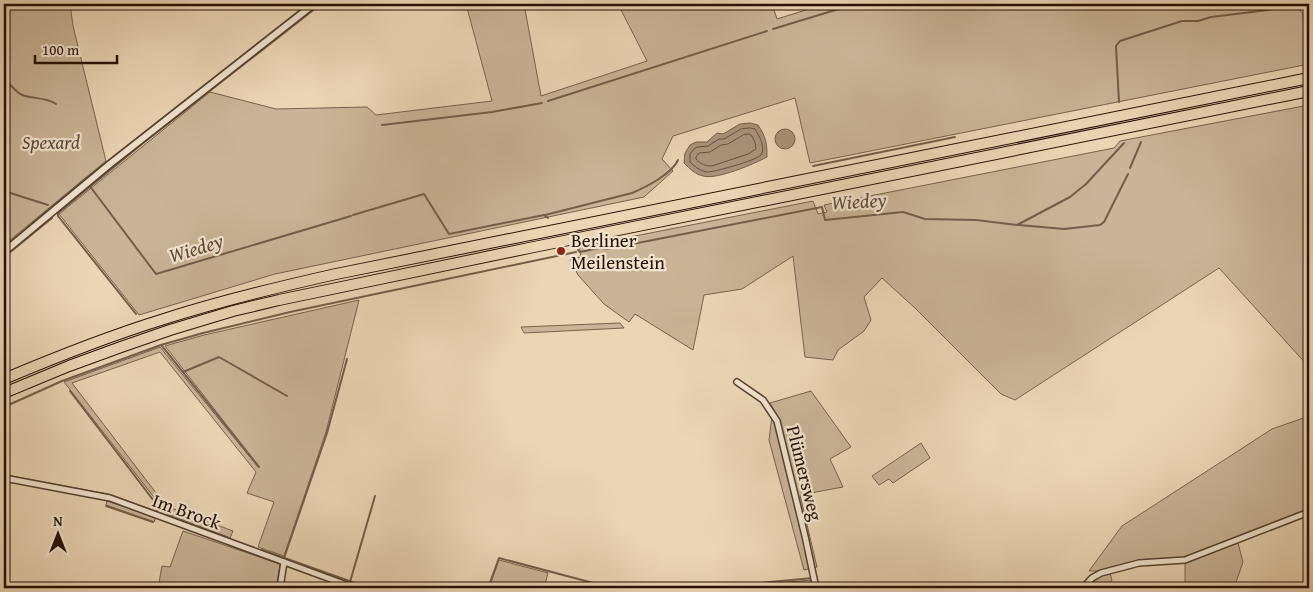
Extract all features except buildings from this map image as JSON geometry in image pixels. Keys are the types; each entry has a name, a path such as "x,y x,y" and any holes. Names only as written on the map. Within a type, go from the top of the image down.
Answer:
{"highway":[{"path":"4,379 59,356 154,322 278,287 1309,78"},
{"path":"4,394 69,366 129,344 215,317 279,300 1309,91"}],"main road":[{"path":"1305,4 1309,9"}],"street":[{"path":"4,252 110,164 314,4"},
{"name":"Plümersweg","path":"737,382 763,400 777,421 816,588"},
{"name":"Im Brock","path":"4,478 110,498 355,588"},
{"path":"1083,588 1092,578 1101,573 1139,563 1185,560 1309,512"},
{"path":"280,588 284,562"}],"green space":[{"name":"Spexard","path":"4,4 70,4 73,26 106,161 4,245"},
{"path":"466,4 524,4 541,96 647,61 618,4 772,4 777,19 806,10 805,4 1295,4 1309,22 1309,64 810,163 795,98 673,136 662,159 673,171 644,197 275,274 139,315 59,214 210,92 276,109 367,107 376,115 492,101"},
{"path":"1309,105 1309,367 1219,268 1015,400 1001,394 916,309 882,278 864,297 871,320 864,331 838,350 833,360 805,357 793,256 742,289 704,295 693,350 635,314 629,322 604,304 578,275 570,259 581,257 579,247 813,201 818,214 827,212 824,205 1114,148 1120,141"},
{"path":"359,300 326,432 284,556 258,547 274,502 247,493 256,472 160,352 72,383 166,506 233,531 230,538 167,514 64,382 160,347 258,467 165,346 204,335"},
{"path":"620,323 624,328 524,333 521,327"},
{"path":"811,391 851,447 830,459 843,487 800,495 817,567 804,570 769,440 772,416 776,413 770,403"},
{"path":"1309,416 1309,509 1181,559 1139,560 1101,571 1089,571 1122,526 1272,429"},
{"path":"921,443 930,458 893,483 889,479 879,485 872,476"},
{"path":"107,501 156,517 154,522 106,505"},
{"path":"183,531 280,564 276,588 158,588 162,566 170,567"},
{"path":"1238,543 1243,562 1234,588 1185,588 1185,562"},
{"path":"499,560 548,573 544,588 489,588"},
{"path":"1110,573 1112,580 1106,588 1085,588 1096,579"},
{"path":"811,580 812,588 723,588"},
{"path":"146,585 158,588 145,588"}],"water":[{"path":"750,123 758,125 763,133 767,157 735,171 709,177 698,174 684,163 685,153 690,145 696,142 707,142 717,133 723,134 740,124"},
{"path":"785,129 792,132 795,139 792,146 785,149 778,146 775,139 778,132"}],"waterway":[{"path":"4,247 85,179 308,4"},
{"path":"136,314 58,216 58,213 142,144 321,4"},
{"path":"773,29 855,4"},
{"name":"Wiedey","path":"1119,102 1116,46 1120,41 1182,21 1198,21 1211,17 1268,10 1292,4"},
{"path":"548,101 767,31"},
{"path":"4,79 20,94 48,100 56,104"},
{"path":"382,125 492,112 542,103"},
{"path":"813,166 955,137"},
{"path":"1130,168 1141,142"},
{"name":"Wiedey","path":"578,250 580,252 599,248 607,249 822,207 825,220 903,212 925,219 976,220 1017,225 1070,197 1086,184 1124,143"},
{"path":"545,215 632,193 664,175 678,160"},
{"path":"1019,225 1064,229 1100,225 1104,222 1128,174"},
{"name":"Wiedey","path":"89,185 156,274 351,216"},
{"path":"4,191 48,205"},
{"name":"Wiedey","path":"353,215 424,194 449,234 544,215 548,218"},
{"path":"4,257 52,218"},
{"path":"4,225 8,227"},
{"path":"4,407 62,381 161,345 203,333 290,312 576,252"},
{"path":"162,346 259,467"},
{"path":"183,372 219,357 287,396"},
{"path":"284,558 327,433 347,359"},
{"path":"70,391 157,505 157,512"},
{"path":"4,475 110,495 229,538"},
{"path":"350,582 375,496"},
{"path":"106,506 153,522"},
{"path":"262,550 369,588"},
{"path":"488,588 499,558 612,588"},
{"path":"708,588 813,578"}],"place":[{"name":"Berliner Meilenstein","path":"561,251"}]}
